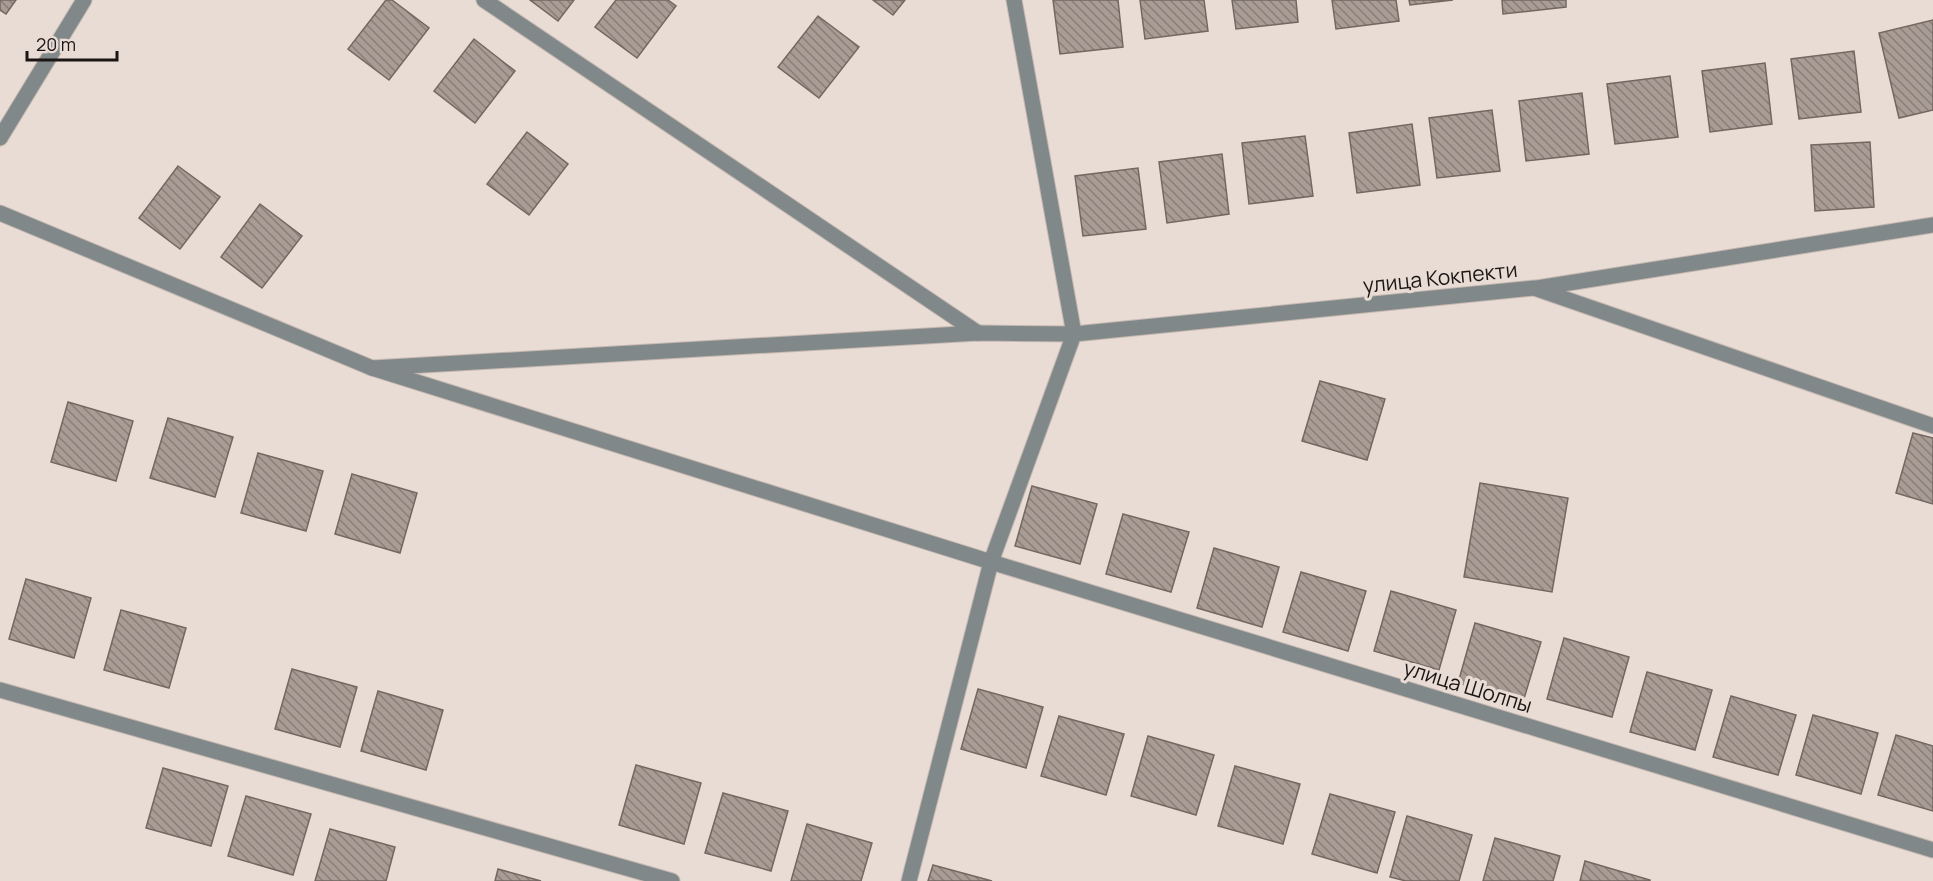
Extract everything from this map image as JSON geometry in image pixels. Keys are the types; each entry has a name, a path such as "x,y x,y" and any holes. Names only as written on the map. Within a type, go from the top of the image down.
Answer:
{"street":[{"path":"0,138 84,0"},
{"path":"484,0 978,333"},
{"path":"909,881 991,562 1074,334 1014,0"},
{"name":"улица Шолпы","path":"0,213 372,368 991,562 1933,850"},
{"path":"1534,288 1933,225"},
{"name":"улица Кокпекти","path":"372,368 978,333 1074,334 1534,288 1933,426"},
{"path":"0,690 672,881"}],"building":[{"path":"0,0 16,0 6,14 0,10"},
{"path":"386,0 392,0 429,28 389,80 348,49"},
{"path":"530,0 574,0 558,21"},
{"path":"616,0 668,0 676,6 637,58 595,27"},
{"path":"873,0 905,0 893,15"},
{"path":"1053,0 1118,0 1123,47 1060,54"},
{"path":"1140,0 1204,0 1208,31 1145,39"},
{"path":"1232,0 1296,0 1298,22 1236,29"},
{"path":"1332,0 1396,0 1399,21 1336,29"},
{"path":"1409,0 1453,0 1410,5"},
{"path":"1502,0 1566,0 1566,7 1503,14"},
{"path":"818,16 859,47 819,98 778,67"},
{"path":"1933,20 1933,110 1899,118 1879,33"},
{"path":"474,39 515,71 475,123 434,91"},
{"path":"1854,51 1861,112 1799,119 1791,59"},
{"path":"1765,63 1772,124 1710,132 1702,71"},
{"path":"1670,76 1678,137 1615,144 1607,84"},
{"path":"1582,93 1589,154 1526,161 1519,101"},
{"path":"1492,110 1500,171 1437,178 1429,118"},
{"path":"1412,124 1420,185 1357,193 1349,133"},
{"path":"527,132 568,164 529,215 487,184"},
{"path":"1305,136 1313,196 1249,204 1242,143"},
{"path":"1870,142 1874,207 1815,211 1811,145"},
{"path":"1222,154 1229,214 1167,223 1159,162"},
{"path":"178,166 220,197 180,249 139,218"},
{"path":"1138,168 1146,229 1083,236 1075,176"},
{"path":"260,204 302,236 262,288 221,257"},
{"path":"1320,381 1385,399 1367,460 1302,441"},
{"path":"68,402 133,421 116,481 51,462"},
{"path":"168,418 233,437 215,497 150,478"},
{"path":"1913,433 1933,438 1933,504 1896,493"},
{"path":"258,453 323,471 306,531 241,513"},
{"path":"352,474 417,493 400,553 335,534"},
{"path":"1480,483 1568,498 1552,592 1464,577"},
{"path":"1032,486 1097,504 1080,564 1015,546"},
{"path":"1123,514 1189,532 1171,592 1106,574"},
{"path":"1214,548 1279,567 1262,627 1197,608"},
{"path":"1301,572 1366,591 1348,651 1283,632"},
{"path":"26,579 91,598 74,658 9,639"},
{"path":"1391,591 1456,610 1439,670 1374,651"},
{"path":"121,610 186,628 169,688 104,670"},
{"path":"1475,623 1541,642 1523,702 1458,683"},
{"path":"1564,638 1629,657 1612,717 1547,699"},
{"path":"292,669 357,687 340,747 275,729"},
{"path":"1647,672 1712,690 1695,750 1630,732"},
{"path":"978,689 1043,707 1026,768 961,749"},
{"path":"378,691 443,710 426,770 361,751"},
{"path":"1731,696 1796,715 1778,775 1713,757"},
{"path":"1813,715 1878,733 1861,794 1796,775"},
{"path":"1059,716 1124,734 1106,795 1041,776"},
{"path":"1896,735 1933,746 1933,811 1878,795"},
{"path":"1148,736 1214,755 1196,815 1131,796"},
{"path":"636,765 701,783 684,844 619,825"},
{"path":"1235,766 1300,784 1283,844 1218,826"},
{"path":"163,768 228,786 211,846 146,828"},
{"path":"723,793 788,811 771,871 705,853"},
{"path":"1330,794 1395,812 1377,873 1312,854"},
{"path":"246,796 311,814 293,875 228,856"},
{"path":"1407,816 1472,835 1459,881 1406,881 1390,877"},
{"path":"807,824 872,843 861,881 791,881"},
{"path":"330,829 395,847 386,881 315,881"},
{"path":"1495,838 1560,856 1553,881 1483,881"},
{"path":"1585,861 1650,880 1650,881 1580,881"},
{"path":"933,865 992,881 928,881"},
{"path":"498,869 541,881 495,881"}]}
